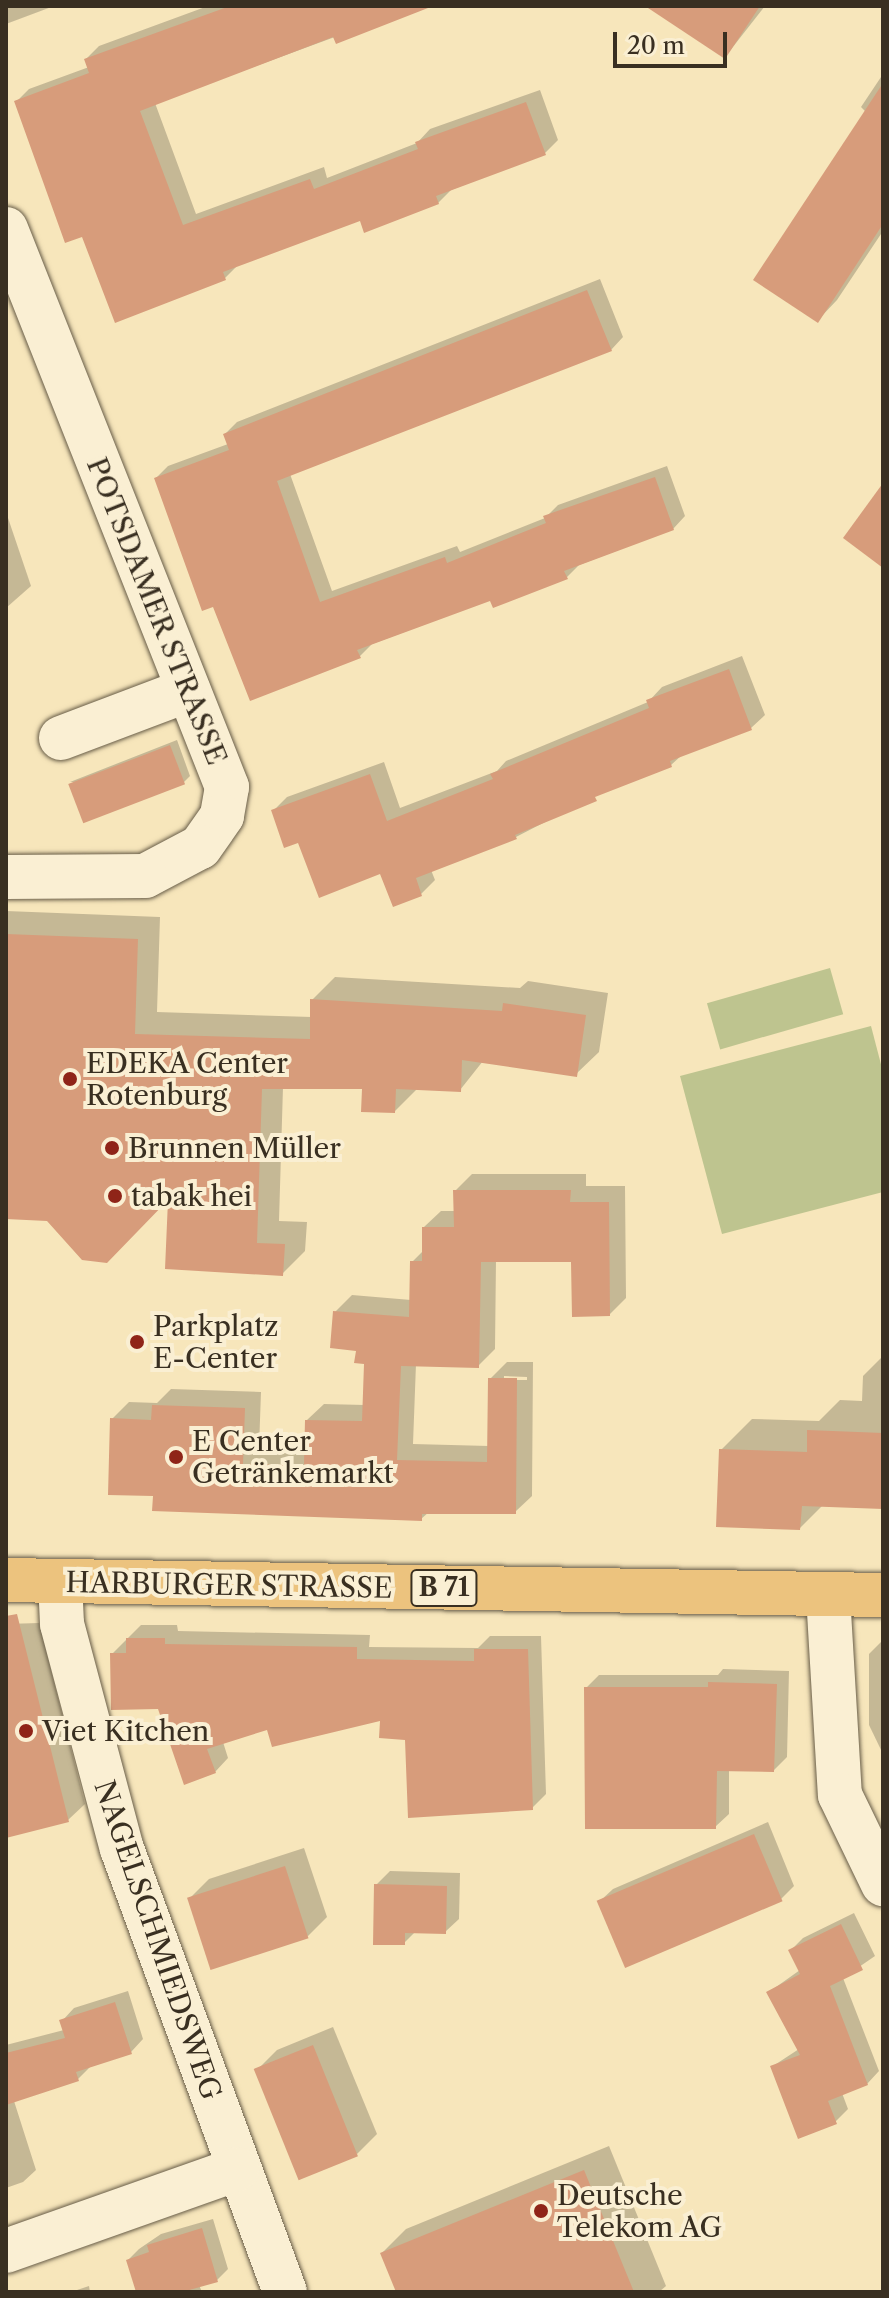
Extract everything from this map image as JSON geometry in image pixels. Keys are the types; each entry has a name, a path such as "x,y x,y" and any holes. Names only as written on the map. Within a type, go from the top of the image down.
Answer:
{"main road":[{"name":"HARBURGER STRASSE","path":"6,1580 883,1595"}],"street":[{"name":"POTSDAMER STRASSE","path":"6,229 227,787 222,816 200,847 145,876 6,877"},
{"path":"61,738 188,690"},
{"name":"NAGELSCHMIEDSWEG","path":"60,1581 62,1624 122,1849 237,2169 285,2292"},
{"path":"828,1595 840,1795 883,1884"},
{"path":"6,2251 237,2169"}],"green space":[{"path":"830,968 843,1014 720,1049 707,1003"},
{"path":"871,1026 883,1072 883,1192 722,1234 680,1076"}],"building":[{"path":"230,6 428,8 336,44 333,37 140,111 183,225 310,179 314,189 418,149 415,142 526,102 546,155 436,196 439,204 364,233 360,221 223,272 226,280 115,323 82,237 65,243 14,101 89,73 84,59"},
{"path":"645,6 760,6 725,59"},
{"path":"883,83 883,224 818,323 753,280"},
{"path":"587,290 612,351 277,481 320,602 445,557 447,563 546,523 543,516 655,477 674,530 564,571 568,579 493,608 490,601 357,650 361,658 250,701 213,607 202,611 154,478 229,450 223,434"},
{"path":"883,483 883,568 843,538"},
{"path":"729,669 752,730 670,761 672,767 595,797 597,801 515,835 517,839 416,878 422,896 393,907 380,874 319,898 298,843 284,848 271,810 370,774 387,821 493,779 490,774 649,708 646,700"},
{"path":"170,745 185,784 83,823 68,784"},
{"path":"6,934 138,939 135,1034 310,1039 310,999 502,1011 503,1003 586,1015 577,1077 462,1060 461,1092 396,1089 395,1113 361,1112 362,1089 262,1089 257,1243 285,1244 283,1276 165,1269 168,1200 107,1263 82,1260 47,1221 6,1219"},
{"path":"453,1190 571,1190 570,1202 609,1202 610,1316 572,1317 571,1262 481,1262 479,1368 401,1366 397,1460 487,1462 488,1378 517,1378 516,1514 422,1514 422,1521 152,1511 153,1496 108,1495 110,1418 151,1420 152,1405 245,1408 243,1464 304,1465 305,1420 362,1421 364,1364 354,1363 356,1351 330,1348 333,1311 409,1317 410,1261 422,1261 422,1227 454,1227"},
{"path":"807,1430 883,1433 883,1509 802,1506 800,1530 716,1527 719,1449 807,1452"},
{"name":"Viet Kitchen","path":"17,1614 69,1822 6,1838 6,1616"},
{"path":"126,1638 165,1638 165,1644 357,1647 357,1659 474,1661 474,1649 528,1649 533,1810 408,1818 405,1740 379,1738 380,1721 272,1747 267,1730 207,1749 216,1773 184,1785 158,1709 111,1710 110,1653 126,1653"},
{"path":"708,1682 777,1684 774,1772 717,1771 716,1829 585,1829 584,1687 708,1687"},
{"path":"754,1834 783,1901 625,1968 597,1901"},
{"path":"285,1866 308,1938 211,1970 187,1898"},
{"path":"374,1884 447,1886 446,1934 405,1933 405,1945 373,1945"},
{"path":"841,1924 863,1970 830,1986 868,2085 828,2101 837,2124 798,2139 770,2066 800,2055 766,1992 800,1974 788,1950"},
{"path":"115,2002 132,2054 76,2072 79,2081 6,2105 6,2053 65,2038 59,2020"},
{"path":"313,2045 358,2156 299,2180 254,2069"},
{"name":"Deutsche Telekom AG","path":"584,2170 634,2292 396,2292 380,2253"},
{"path":"202,2228 218,2282 182,2292 136,2292 126,2260 149,2252 147,2245"}],"place":[{"name":"EDEKA Center Rotenburg","path":"70,1079"},
{"name":"Brunnen Müller","path":"112,1148"},
{"name":"tabak hei","path":"115,1196"},
{"name":"Parkplatz E-Center","path":"137,1342"},
{"name":"E Center Getränkemarkt","path":"176,1457"},
{"name":"Viet Kitchen","path":"26,1731"},
{"name":"Deutsche Telekom AG","path":"541,2211"}]}
